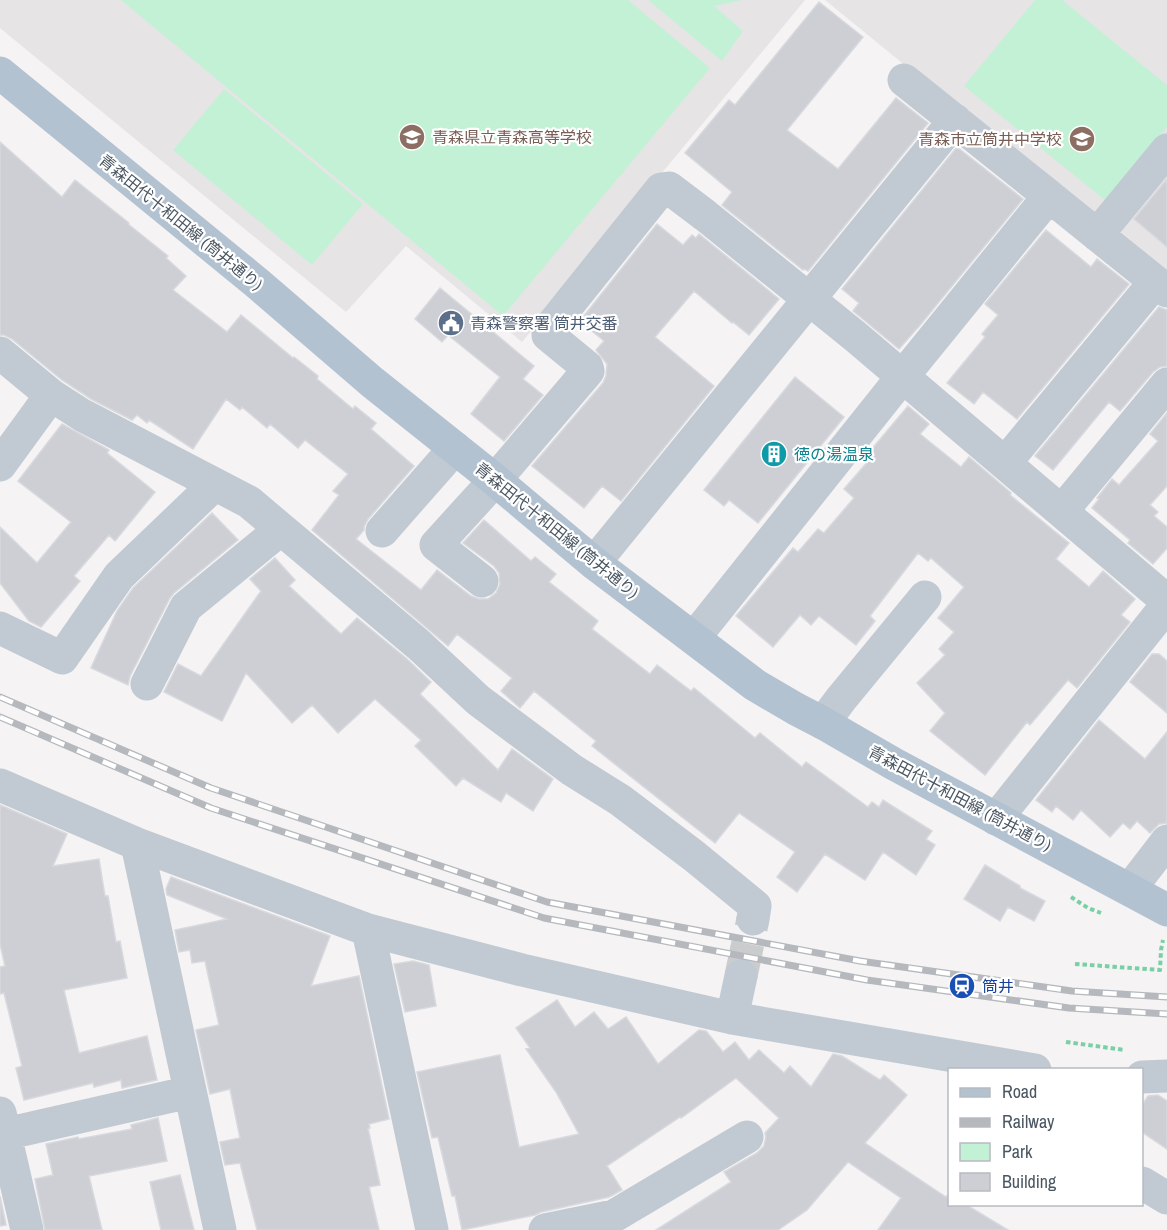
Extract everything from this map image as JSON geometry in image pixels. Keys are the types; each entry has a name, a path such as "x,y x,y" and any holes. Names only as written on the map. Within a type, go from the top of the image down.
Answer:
{"main road":[{"name":"青森田代十和田線 (筒井通り)","path":"0,73 594,563 755,685 996,819 1167,910"}],"street":[{"path":"904,80 1161,287 1005,463"},
{"path":"594,563 955,120"},
{"path":"1096,235 1165,157"},
{"path":"482,580 436,545 588,371 587,367 548,335 548,330 661,189 669,188 903,376 1167,603 996,819"},
{"path":"694,638 1049,196"},
{"path":"0,353 51,395 82,415 249,502 419,645 478,700 572,770 620,800 755,906 753,919"},
{"path":"1062,511 1167,384"},
{"path":"0,465 51,395"},
{"path":"382,531 455,448"},
{"path":"0,628 62,658 119,576 214,485"},
{"path":"147,684 186,607 281,529"},
{"path":"823,723 925,597"},
{"path":"0,785 137,844 368,930 522,970 732,1018 1023,1068"},
{"path":"1130,889 1167,841"},
{"path":"137,844 220,1230"},
{"path":"368,930 432,1230"},
{"path":"732,1018 741,976"},
{"path":"1139,1064 1167,1077"},
{"path":"27,1230 2,1123 190,1092"},
{"path":"545,1230 614,1216 747,1137"},
{"path":"1143,1184 1167,1198"}],"path":[{"path":"1075,964 1160,970 1161,950"},
{"path":"1066,1042 1139,1064"}],"shaded area":[{"name":"青森県立青森高等学校","path":"0,0 805,0 522,342 406,246 346,312 0,28"},
{"name":"青森市立筒井中学校","path":"825,0 1167,0 1167,279"}],"green space":[{"name":"青森県立青森高等学校","path":"121,0 628,0 710,68 503,316"},
{"path":"648,0 742,0 714,6 743,31 722,61"},
{"path":"1035,0 1062,0 1167,85 1167,127 1106,201 964,86"},
{"path":"224,89 363,204 312,265 173,150"}],"building":[{"path":"819,2 863,37 787,130 838,169 896,98 928,123 808,271 803,270 722,205 732,192 685,153 729,100 735,105"},
{"path":"0,142 62,197 75,180 129,223 168,256 166,258 186,276 173,290 227,332 241,315 318,376 317,379 353,409 355,406 376,423 371,429 414,466 368,519 364,530 356,539 421,590 437,570 471,596 488,599 496,593 500,584 499,573 494,566 463,543 484,520 531,561 535,557 556,574 549,582 598,621 592,629 650,674 657,665 691,691 694,688 755,738 760,733 802,767 806,762 868,807 872,802 879,807 883,800 932,831 926,839 935,845 916,875 883,852 865,880 825,854 797,892 777,877 795,852 739,813 715,843 592,746 596,741 534,691 520,708 501,691 512,678 457,634 448,646 312,530 339,495 333,491 348,474 305,440 298,448 270,424 267,428 242,407 240,410 226,399 193,449 149,420 147,423 137,415 132,420 91,399 62,380 12,339 0,335"},
{"path":"957,147 1023,199 899,349 853,311 859,303 842,289"},
{"path":"1167,179 1167,247 1134,219"},
{"path":"657,224 683,245 692,235 696,238 699,234 779,299 749,335 694,291 655,337 714,386 621,501 602,486 584,508 532,466 603,383 607,364 596,350 604,341 580,321"},
{"path":"1046,230 1091,267 1097,259 1129,284 1017,419 983,392 974,404 947,383 985,337 982,334 998,315 985,304"},
{"path":"440,288 534,366 523,379 543,395 504,441 471,414 500,377 448,335 442,342 415,319"},
{"path":"1159,307 1167,310 1167,366 1160,367 1153,372 1120,411 1109,402 1053,470 1035,456"},
{"name":"徳の湯温泉","path":"795,377 844,417 758,523 729,500 724,506 704,490"},
{"path":"908,406 929,424 920,434 961,467 969,457 1011,493 1010,495 1069,543 1056,559 1089,587 1103,571 1135,599 1121,615 1130,622 1077,688 1068,680 1030,725 1027,722 985,775 930,731 945,713 917,683 945,655 939,649 954,632 938,618 964,587 931,558 928,561 918,553 870,616 875,621 856,645 819,616 811,625 800,615 773,647 736,616 793,548 798,552 818,529 824,533 854,498 844,489 870,459 866,456"},
{"path":"1167,413 1167,486 1150,505 1158,512 1154,516 1167,527 1167,548 1153,564 1128,543 1130,540 1092,508 1112,479 1119,485 1158,441 1150,434"},
{"path":"62,424 109,450 107,453 155,492 115,541 109,535 74,576 80,581 41,627 29,621 0,583 0,527 37,563 71,522 18,481"},
{"path":"212,513 238,540 170,598 130,676 128,685 91,668 117,611 133,588"},
{"path":"275,558 295,580 289,586 341,634 357,618 407,659 431,682 420,694 498,770 512,749 553,779 533,811 506,793 501,802 463,778 456,786 415,746 421,740 375,699 338,733 312,705 292,723 246,673 222,721 164,692 178,664 201,676 261,591 250,579"},
{"path":"1152,654 1159,654 1167,661 1167,713 1130,682"},
{"path":"1099,720 1145,759 1167,732 1167,823 1159,824 1150,833 1137,821 1130,829 1123,823 1110,837 1081,810 1073,820 1056,806 1052,812 1036,800"},
{"path":"0,805 67,834 53,866 99,859 105,896 108,896 116,942 120,941 127,978 64,990 79,1053 147,1036 157,1080 122,1088 121,1080 94,1087 93,1083 24,1100 16,1068 22,1066 4,993 0,994 0,967 5,966 0,944"},
{"path":"985,865 1045,901 1034,921 1008,907 1000,921 964,899"},
{"path":"171,877 330,936 311,986 359,976 389,1119 369,1124 370,1128 368,1128 380,1185 369,1187 379,1230 257,1230 240,1163 225,1165 220,1142 240,1138 230,1089 210,1094 196,1030 219,1025 205,961 192,963 190,950 179,952 175,930 227,919 167,895 166,889"},
{"path":"413,961 429,965 436,1006 405,1012 394,964"},
{"path":"557,1000 575,1027 594,1012 608,1029 626,1017 658,1064 699,1030 706,1031 723,1052 735,1042 749,1060 759,1050 784,1073 790,1066 811,1087 833,1054 842,1056 880,1080 884,1075 907,1095 865,1143 946,1197 948,1195 948,1206 968,1206 1008,1230 878,1230 901,1198 848,1162 807,1210 778,1230 656,1230 731,1182 724,1172 757,1153 764,1146 765,1133 779,1118 736,1078 681,1118 607,1166 622,1190 609,1197 462,1230 438,1137 432,1138 417,1072 500,1055 519,1147 579,1134 556,1092 526,1049 530,1048 516,1028"},
{"path":"1158,1095 1167,1101 1167,1149 1143,1133 1143,1104 1148,1096"},
{"path":"158,1118 167,1161 89,1176 102,1230 45,1230 35,1179 53,1175 46,1144 132,1129 131,1125"},
{"path":"180,1175 194,1230 161,1230 150,1182"},
{"path":"0,1196 6,1225 0,1226"}],"tunnel":[{"path":"741,976 753,919"}],"railway":[{"path":"0,697 211,788 547,902 860,961 1072,991 1167,997"},
{"path":"0,717 211,808 544,918 867,980 1069,1008 1167,1014"}],"place":[{"name":"青森県立青森高等学校","path":"412,137"},
{"name":"青森市立筒井中学校","path":"1082,139"},
{"name":"青森警察署 筒井交番","path":"451,323"},
{"name":"徳の湯温泉","path":"774,454"},
{"name":"筒井","path":"962,986"}]}
